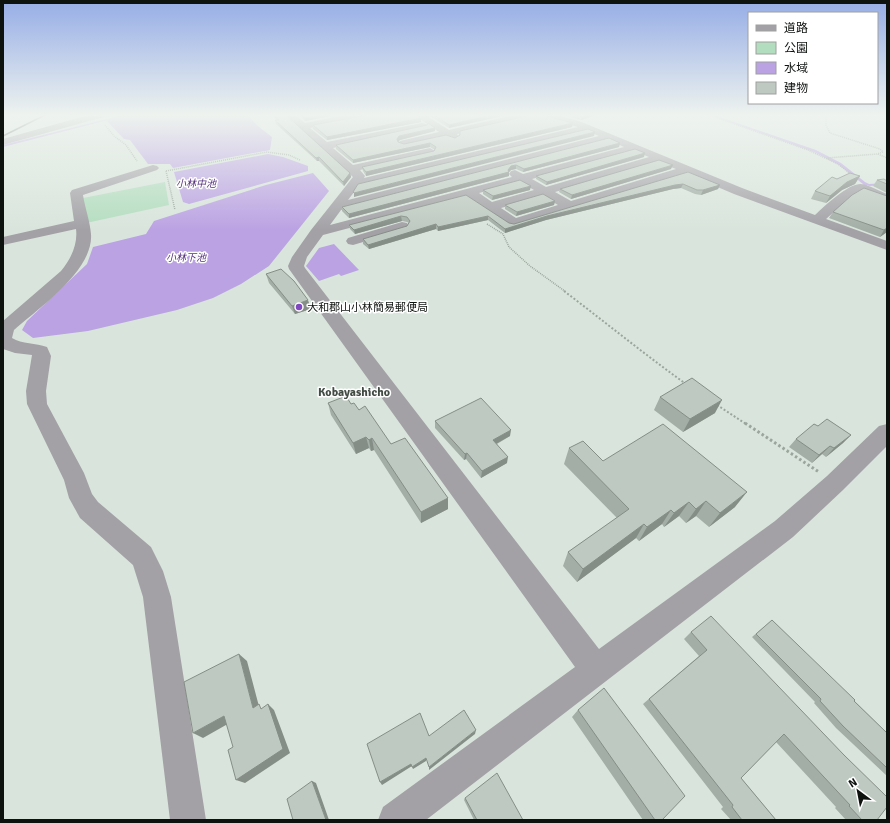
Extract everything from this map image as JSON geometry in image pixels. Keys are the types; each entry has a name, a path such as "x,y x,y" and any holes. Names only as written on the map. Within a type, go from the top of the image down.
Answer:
{"street":[{"path":"332,152 359,176 316,233 297,263 297,269 596,670"},
{"path":"351,169 423,152"},
{"path":"336,207 550,152"},
{"path":"316,233 618,152"},
{"path":"645,152 686,170 817,220 883,241"},
{"path":"353,184 482,153 568,206"},
{"path":"337,157 352,154"},
{"path":"490,207 659,158"},
{"path":"160,170 76,192 84,236 76,263 67,274 8,326 4,332 3,339 11,346 35,348 40,351 42,356 36,392 37,404 76,480 81,498 89,510 142,556 150,571 157,597 188,820"},
{"path":"468,192 514,223 686,170"},
{"path":"817,220 842,197 861,189 887,199"},
{"path":"430,203 441,212"},
{"path":"372,218 383,233"},
{"path":"3,240 82,223"},
{"path":"353,241 402,226"},
{"path":"396,820 784,529 835,483 887,432"}],"path":[{"path":"160,170 266,152"},
{"path":"271,152 289,155 300,160"},
{"path":"814,152 838,164 861,182 864,186 861,189"},
{"path":"827,158 882,152"},
{"path":"877,154 887,158"},
{"path":"487,224 503,234 509,247 530,266 608,324 645,355 691,387"},
{"path":"710,400 835,483"}],"green space":[{"path":"165,182 169,205 86,223 83,198"}],"water":[{"path":"139,152 257,152 173,168 170,164 148,164"},
{"name":"小林中池","path":"268,154 283,157 308,166 308,171 189,204 183,202 174,172"},
{"name":"小林下池","path":"313,173 329,191 269,266 241,284 213,298 177,310 88,331 33,338 22,330 27,321 87,264 93,247 146,234 154,221 266,185"},
{"path":"334,244 359,270 341,276 339,274 319,281 306,266 319,248"}],"building":[{"path":"310,152 327,152 350,173 343,182 319,157 316,158"},
{"path":"344,152 387,152 353,160"},
{"path":"428,152 449,152 366,172 362,167"},
{"path":"490,152 514,152 354,193 353,192 358,184"},
{"path":"553,152 585,152 524,169 516,165 511,166 508,170 509,172 349,214 342,207"},
{"path":"623,152 645,153 547,182 536,176"},
{"path":"659,160 673,165 572,195 560,189"},
{"path":"688,172 720,185 703,190 697,190 683,184 675,185 547,216 505,229 488,216 438,227 436,224 368,245 363,239 407,226 410,221 407,217 401,216 354,230 349,225 466,195 509,223 514,224"},
{"path":"850,173 860,176 847,182 830,196 815,191 832,177 837,179"},
{"path":"884,179 887,181 887,184 877,180"},
{"path":"520,180 531,186 493,196 483,190"},
{"path":"864,188 887,196 887,228 884,230 833,212 852,195"},
{"path":"543,194 555,201 517,212 505,205"},
{"path":"281,269 294,281 308,300 292,306 266,274"},
{"path":"692,378 722,400 690,419 660,397"},
{"path":"346,396 351,404 354,403 359,410 365,406 391,444 405,438 448,498 421,512 372,438 369,440 366,437 353,443 328,403"},
{"path":"481,398 511,430 493,440 508,457 482,471 467,453 465,454 435,421"},
{"path":"827,419 851,435 834,448 830,446 819,455 796,439 814,424 818,426"},
{"path":"663,424 747,492 720,513 706,501 696,509 689,502 674,513 671,510 647,527 644,524 583,569 568,552 629,509 569,448 583,441 603,461"},
{"path":"711,616 844,755 887,797 887,807 877,820 862,820 784,734 741,778 776,820 742,820 732,807 733,805 649,699 707,650 691,632"},
{"path":"772,620 887,733 887,768 843,726 820,701 821,699 756,634"},
{"path":"239,654 253,708 259,704 261,709 268,704 283,749 236,780 228,750 233,747 224,716 193,733 184,682"},
{"path":"604,688 685,796 662,820 655,820 578,710"},
{"path":"464,710 476,730 429,767 426,758 412,767 411,764 380,782 367,744 420,713 429,736"},
{"path":"497,773 523,820 477,820 465,798"},
{"path":"312,781 326,820 293,820 287,799"}],"waterway":[{"path":"818,152 840,164 864,183"},
{"path":"863,189 866,186 864,183"},
{"path":"864,183 869,185 887,184"}],"place":[{"name":"大和郡山小林簡易郵便局","path":"299,307"}],"district":[{"name":"Kobayashicho","path":"354,392"}]}
